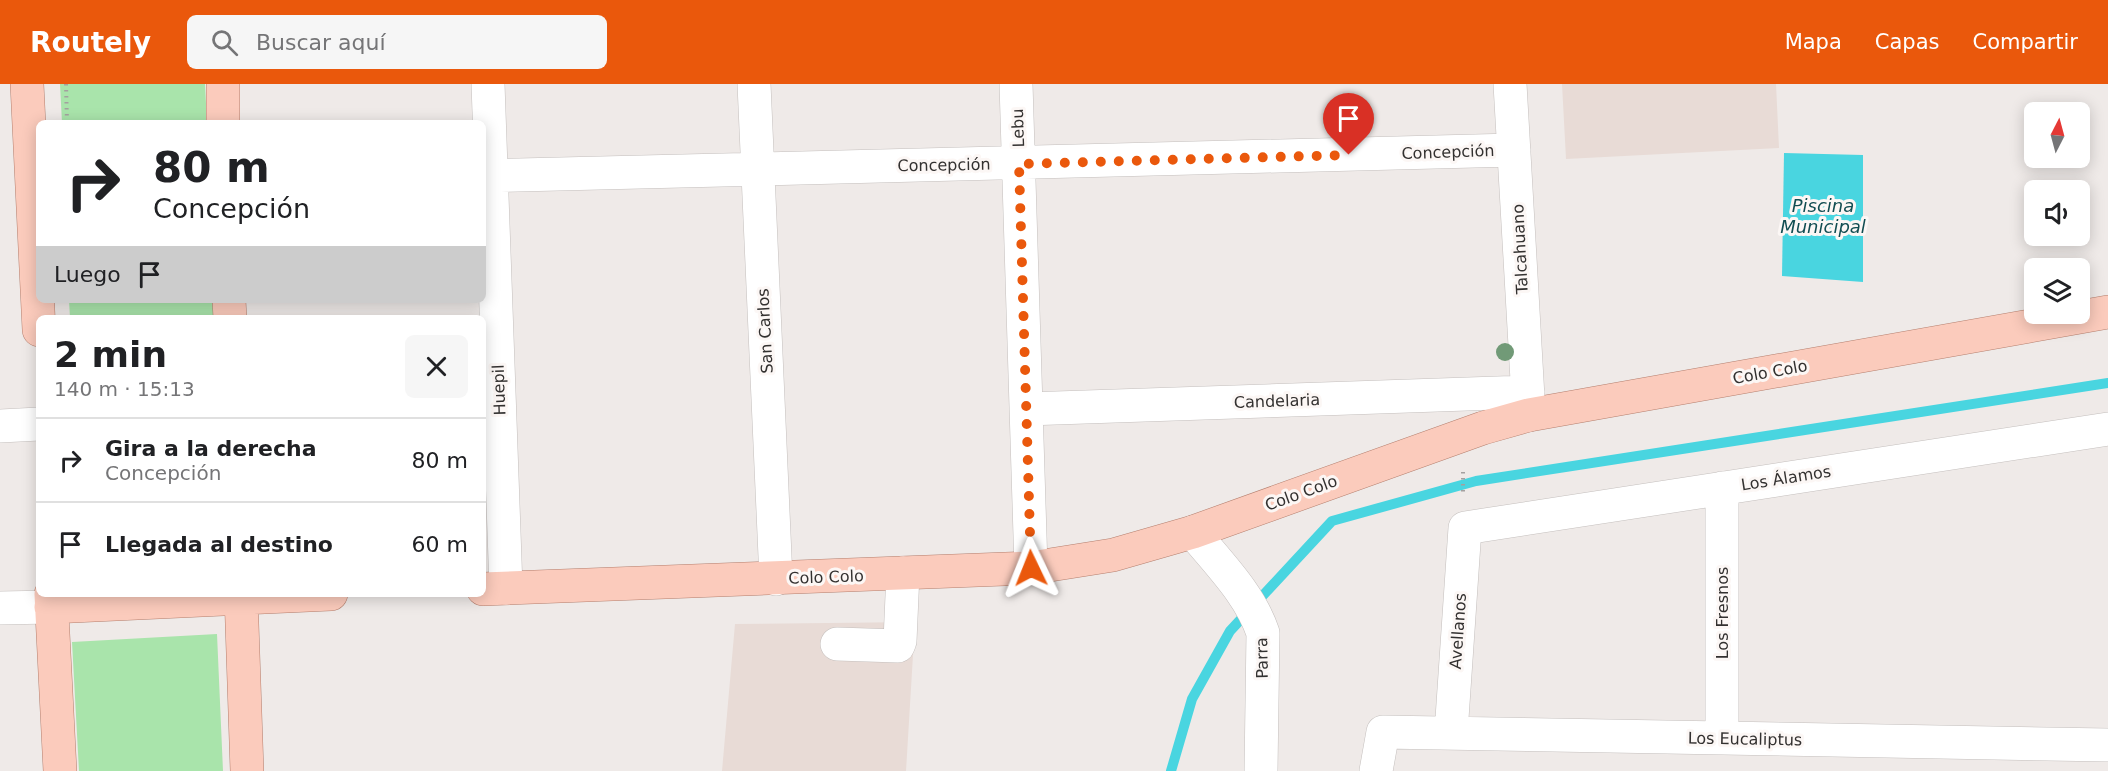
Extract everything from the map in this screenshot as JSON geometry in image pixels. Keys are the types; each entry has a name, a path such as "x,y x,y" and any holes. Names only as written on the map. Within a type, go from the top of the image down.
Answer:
{"main road":[{"path":"27,84 36,268"},
{"path":"223,84 223,120"},
{"name":"Colo Colo","path":"495,589 1031,568 1113,555 1194,532 1483,428 1529,404 2108,312"},
{"path":"60,771 51,600 194,597"},
{"path":"241,597 247,771"}],"street":[{"name":"Huepil","path":"488,84 487,176 495,589"},
{"name":"San Carlos","path":"754,84 776,579"},
{"name":"Lebu","path":"1016,84 1031,568"},
{"name":"Talcahuano","path":"1510,84 1529,404"},
{"name":"Concepción","path":"487,176 1514,150"},
{"name":"Candelaria","path":"1026,409 1529,404"},
{"path":"0,426 36,424"},
{"name":"Los Álamos","path":"1465,528 2108,429"},
{"name":"Los Fresnos","path":"1722,488 1722,738"},
{"name":"Avellanos","path":"1450,733 1465,528"},
{"name":"Parra","path":"1194,532 1251,606 1263,633 1261,771"},
{"path":"837,644 898,646 903,573"},
{"path":"0,608 51,600"},
{"name":"Los Eucaliptus","path":"1376,771 1383,732 1722,738 2063,758 2108,745"}],"path":[{"path":"66,84 67,120"}],"shaded area":[{"path":"1562,84 1776,84 1779,148 1566,159"},
{"path":"915,622 906,771 722,771 735,624"}],"green space":[{"path":"60,84 205,84 207,120 62,120"},
{"path":"69,303 213,303 214,315 70,315"},
{"path":"217,634 223,771 79,771 72,642"}],"water":[{"name":"Piscina Municipal","path":"1784,153 1863,155 1863,282 1782,276"}],"waterway":[{"path":"1171,771 1192,699 1230,631 1332,521 1476,481 2108,383"}],"route":[{"path":"1031,568 1019,164 1349,155"}]}
